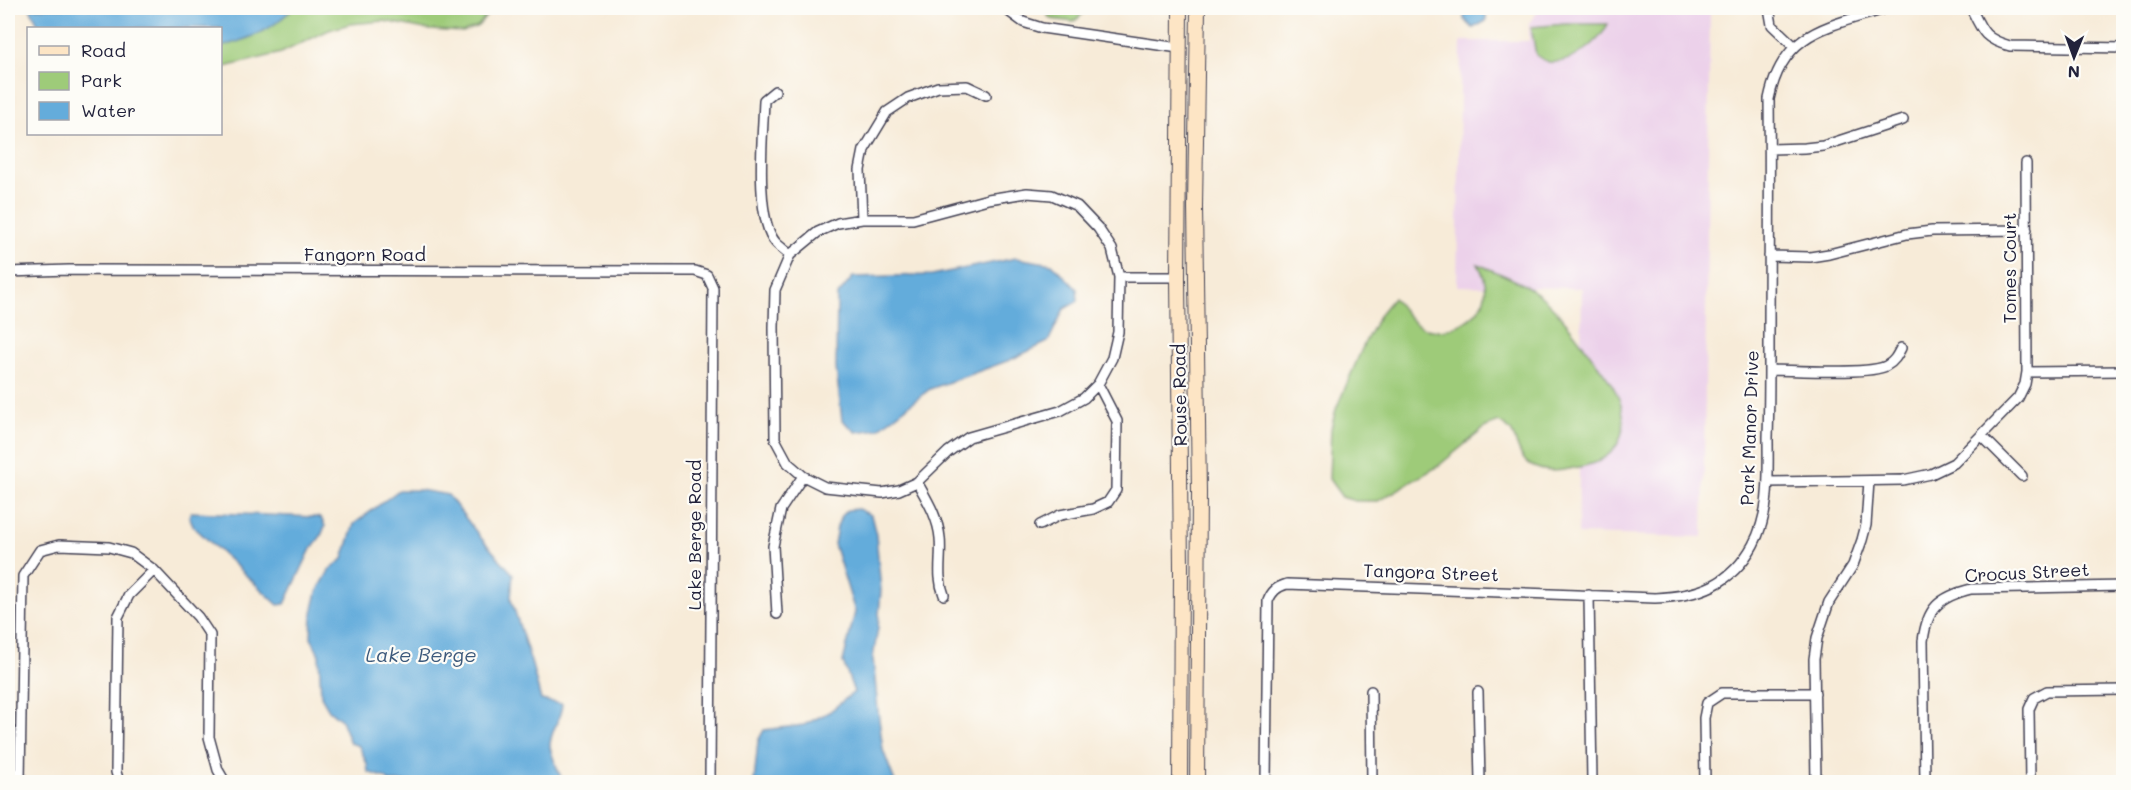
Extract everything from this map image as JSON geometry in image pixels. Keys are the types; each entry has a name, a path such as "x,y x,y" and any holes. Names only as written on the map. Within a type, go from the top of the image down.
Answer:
{"street":[{"path":"1004,8 1023,22 1042,28 1179,48"},
{"name":"Rouse Road","path":"1179,783 1180,8"},
{"name":"Rouse Road","path":"1197,8 1195,207 1199,493 1197,783"},
{"path":"1769,8 1772,25 1794,46"},
{"name":"Park Manor Drive","path":"1589,595 1655,598 1680,597 1702,592 1724,580 1754,544 1766,511 1768,482 1769,99 1773,82 1782,62 1794,46 1813,33 1887,8"},
{"path":"1971,8 1983,33 1994,41 2010,46 2124,48"},
{"path":"862,219 860,170 864,150 887,112 908,98 938,87 967,86 986,95"},
{"path":"775,91 764,100 762,190 766,224 775,242 790,255"},
{"path":"1770,149 1823,146 1903,120"},
{"name":"Tomes Court","path":"2026,163 2028,372"},
{"path":"1027,193 1052,195 1077,206 1098,228 1112,249 1119,277 1118,332 1112,358 1098,384 1084,398 1060,411 969,437 948,452 916,482 899,490 882,493 825,487 802,476 788,463 775,439 776,290 790,255 818,232 838,223 862,219 913,219 988,199 1027,193"},
{"path":"1769,256 1829,254 1907,234 1932,231 2027,230"},
{"name":"Fangorn Road","path":"8,273 69,270 695,272 707,275 714,288"},
{"path":"1119,277 1178,277"},
{"name":"Lake Berge Road","path":"710,783 714,288"},
{"path":"1769,370 1868,370 1885,367 1895,360 1901,348"},
{"path":"1768,482 1903,480 1931,474 1954,463 1982,436 2018,398 2028,372 2124,371"},
{"path":"1040,525 1060,514 1093,509 1108,502 1116,490 1117,421 1098,384"},
{"path":"1982,436 2022,476"},
{"path":"777,614 773,546 781,509 802,476"},
{"path":"1816,783 1814,659 1818,631 1829,602 1853,565 1862,540 1866,525 1869,481"},
{"path":"916,482 936,515 940,538 939,582 944,595"},
{"path":"20,783 23,576 40,550 59,545 109,547 131,553 154,570 198,617 210,635 209,737 218,770 225,783"},
{"path":"118,783 116,772 118,617 129,595 154,570"},
{"name":"Tangora Street","path":"1266,783 1268,601 1275,590 1287,584 1589,595"},
{"name":"Crocus Street","path":"1925,783 1923,641 1925,624 1936,606 1950,594 1971,589 2124,586"},
{"path":"1589,595 1592,783"},
{"path":"2030,783 2029,709 2034,698 2047,691 2124,690"},
{"path":"1371,691 1372,783"},
{"path":"1478,692 1480,783"},
{"path":"1705,783 1704,718 1707,703 1722,693 1815,693"}],"shaded area":[{"path":"1541,8 1710,8 1703,537 1578,534 1582,288 1457,286 1461,41 1529,41 1529,23"}],"green space":[{"path":"293,8 493,8 478,26 463,32 430,30 384,21 350,24 329,30 281,53 222,68 222,46 259,33 276,23"},
{"path":"1049,8 1089,8 1074,22 1051,19 1048,16"},
{"path":"1608,24 1591,45 1566,60 1549,62 1536,55 1531,27"},
{"path":"1478,264 1536,292 1556,311 1579,339 1611,382 1621,405 1623,428 1615,448 1597,462 1584,466 1557,471 1543,470 1526,462 1511,431 1499,422 1486,427 1437,467 1378,501 1355,501 1342,497 1329,479 1331,429 1336,409 1364,344 1380,314 1393,298 1412,320 1427,329 1445,329 1463,323 1477,311 1485,295 1484,279"}],"water":[{"path":"30,8 293,8 260,33 222,47 222,27 40,27"},
{"path":"1465,8 1486,8 1486,21 1473,28 1464,19"},
{"path":"1016,258 1052,264 1077,289 1078,301 1064,309 1048,342 1010,360 930,389 878,429 856,432 842,420 836,368 837,296 853,277 932,275"},
{"name":"Lake Berge","path":"399,490 420,490 448,495 481,538 513,574 511,599 541,700 562,704 550,746 563,782 390,782 386,778 368,772 359,746 350,743 341,720 329,710 321,696 319,655 311,637 312,613 317,592 330,569 343,559 354,524"},
{"path":"858,509 871,515 876,535 881,590 873,658 883,750 895,782 754,782 758,741 764,730 804,725 829,712 854,692 843,662 855,612 834,544 841,516 847,510"},
{"path":"191,512 315,517 321,518 325,526 310,551 285,604 278,605 194,527 189,516"}]}
